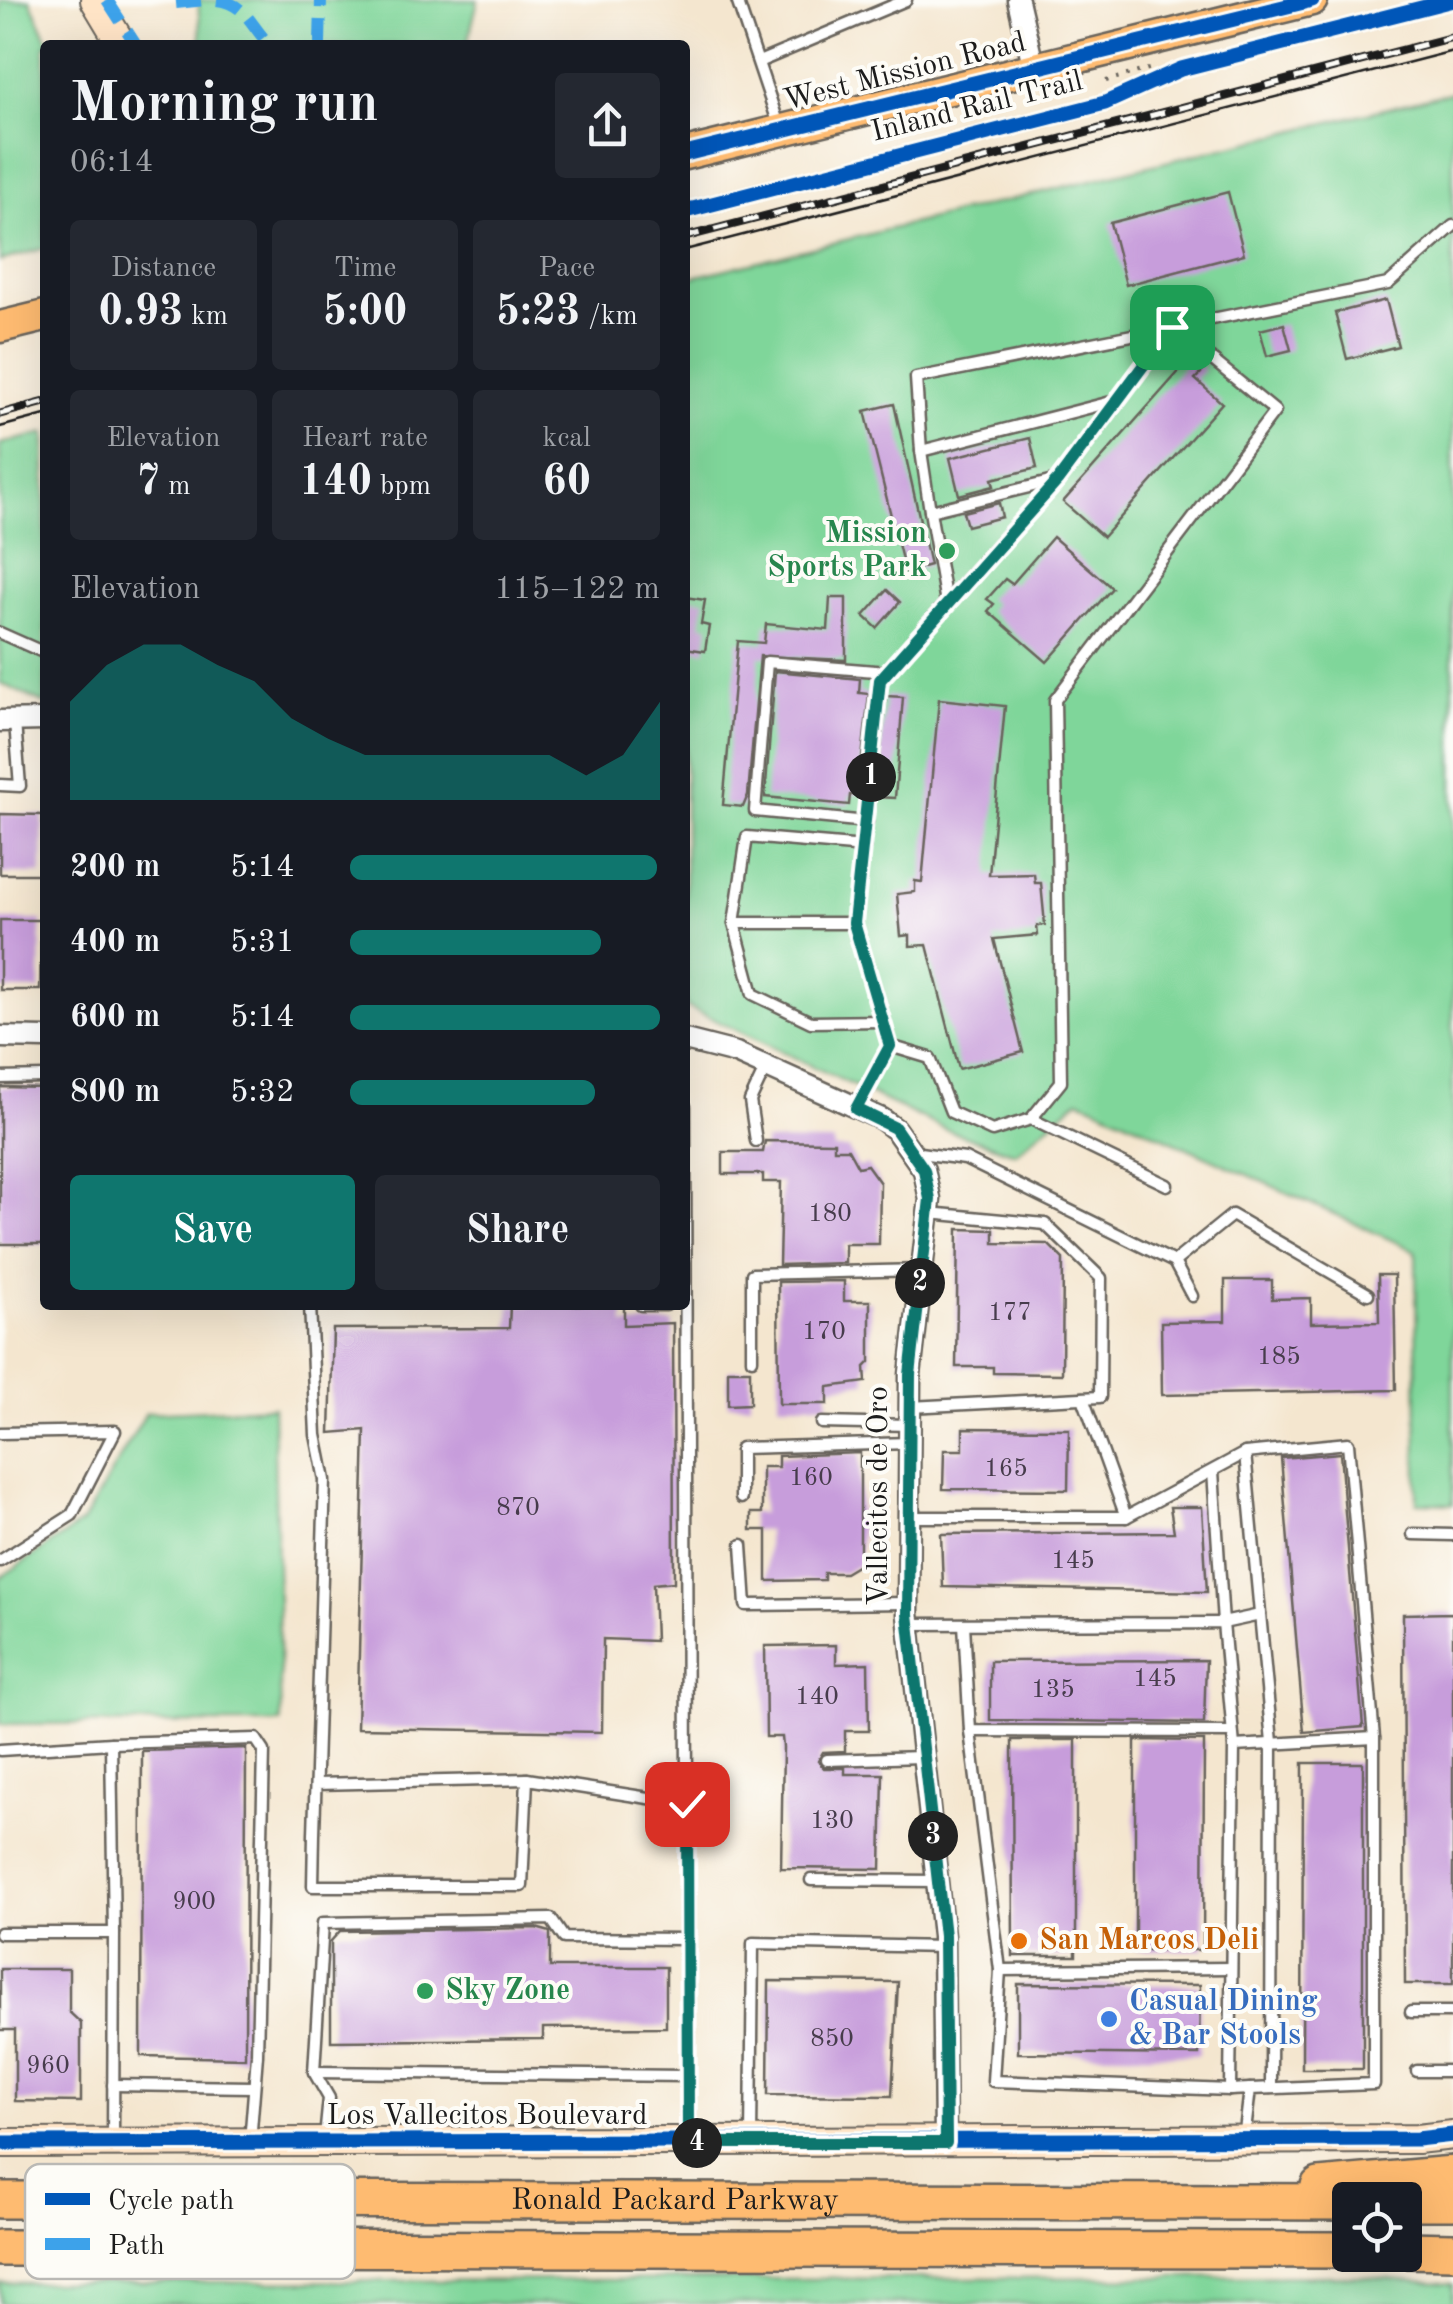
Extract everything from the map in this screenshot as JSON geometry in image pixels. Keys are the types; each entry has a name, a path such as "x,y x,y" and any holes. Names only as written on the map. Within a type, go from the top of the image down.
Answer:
{"highway":[{"path":"1118,2203 1453,2174"},
{"name":"Ronald Packard Parkway","path":"0,2200 25,2200"},
{"name":"Ronald Packard Parkway","path":"355,2201 1332,2202"},
{"path":"1422,2202 1453,2202"},
{"name":"Ronald Packard Parkway","path":"0,2248 25,2248"},
{"name":"Ronald Packard Parkway","path":"355,2249 1332,2250"}],"main road":[{"name":"West Mission Road","path":"690,153 1312,0"},
{"path":"0,328 40,317"}],"street":[{"path":"95,0 119,40"},
{"path":"1018,0 1034,69"},
{"path":"8,721 40,720"},
{"path":"0,1038 40,1038"},
{"name":"Vallecitos de Oro","path":"690,1041 736,1053 895,1128 924,1170 928,1214 909,1425 908,1613 944,1947 946,2143"},
{"name":"Los Vallecitos Boulevard","path":"0,2143 946,2143 1453,2135"}],"lane":[{"path":"737,0 761,61 780,131"},
{"path":"761,61 906,0"},
{"path":"946,603 921,451 916,378 1388,284 1453,226"},
{"path":"862,1112 890,1046 854,923 880,680 1058,480 1172,327"},
{"path":"890,1046 930,1058 951,1112 992,1131 1031,1119 1061,1082 1056,700 1275,411 1172,327"},
{"path":"921,451 1118,400"},
{"path":"930,511 1058,480"},
{"path":"0,633 40,651"},
{"path":"867,822 754,811 766,662 887,672"},
{"path":"0,785 20,786 8,721"},
{"path":"864,847 747,836 734,924 753,994 811,1022 883,1022"},
{"path":"734,924 854,923"},
{"path":"756,1142 750,1102 766,1066"},
{"path":"0,1078 40,1077"},
{"path":"1031,1119 1167,1185"},
{"path":"911,1152 966,1159 1174,1262 1192,1296"},
{"path":"741,1498 741,1448 1100,1397 1101,1278 1045,1224 928,1214"},
{"path":"1174,1262 1232,1214 1368,1294"},
{"path":"752,1359 752,1274 922,1270"},
{"path":"310,1310 316,1435 325,1480 313,1886 522,1886 527,1779"},
{"path":"687,1310 688,2143"},
{"path":"1083,1398 1126,1517"},
{"path":"822,1423 909,1425"},
{"path":"0,1433 115,1431 72,1515 0,1561"},
{"path":"908,1517 1126,1517 1245,1454 1348,1443 1374,1738 1374,2084 1230,2090 993,2080 1000,1970 970,1731 964,1624"},
{"path":"1245,1454 1272,1742 1271,2088"},
{"path":"1212,1471 1234,1746 1230,2090"},
{"path":"1413,1534 1453,1535"},
{"path":"742,1545 746,1605 908,1613 964,1624 1222,1623 1260,1616"},
{"path":"970,1731 1232,1732"},
{"path":"1234,1746 1374,1738"},
{"path":"0,1750 112,1742 256,1740 264,1751 257,2055 250,2143"},
{"path":"112,1742 112,2143"},
{"path":"827,1760 922,1757"},
{"path":"316,1784 527,1779 687,1804"},
{"path":"810,1880 938,1881"},
{"path":"324,2143 329,2098 314,2072 322,1923 551,1918 564,1938 685,1939"},
{"path":"0,1933 114,1932"},
{"path":"751,2143 753,1942 944,1947"},
{"path":"1000,1970 1231,1968"},
{"path":"1411,2012 1453,2012"},
{"path":"1417,2071 1453,2071"},
{"path":"314,2072 687,2076"},
{"path":"113,2084 252,2087"},
{"path":"1244,2140 1250,2089"}],"path":[{"path":"1106,81 1152,68 1154,80"},
{"path":"1133,91 1171,73"}],"green space":[{"path":"0,0 30,0 48,40 40,40 40,249 0,261"},
{"path":"198,0 478,0 468,40 201,40"},
{"name":"Mission Sports Park","path":"1453,92 1453,1504 1417,1503 1416,1251 1079,1099 1015,1153 947,1130 690,1008 690,278"},
{"path":"40,434 40,702 0,683 0,444"},
{"path":"273,1407 281,1723 0,1724 0,1578 82,1523 146,1413"},
{"path":"1354,2276 1453,2284 1453,2304 0,2304 0,2283"}],"building":[{"path":"1228,192 1244,254 1126,285 1110,223"},
{"path":"1386,300 1398,346 1347,359 1335,313"},
{"path":"1284,324 1291,350 1267,356 1260,330"},
{"path":"1191,358 1204,370 1195,379 1222,403 1103,537 1063,502"},
{"path":"894,404 930,565 905,572 865,411"},
{"path":"1030,438 1037,468 992,479 994,486 959,495 950,458"},
{"path":"999,503 1002,517 967,526 963,512"},
{"path":"1053,537 1112,588 1047,662 988,611 994,604 987,599 1005,579 1012,584"},
{"path":"887,590 900,602 877,628 864,616"},
{"path":"690,598 705,600 701,624 709,626 705,651 690,649"},
{"path":"830,598 846,598 846,660 760,656 748,795 743,807 723,805 738,641 764,643 766,624 828,630"},
{"path":"775,671 860,679 859,693 869,694 858,795 850,795 849,805 765,797"},
{"path":"886,696 903,697 895,798 876,797"},
{"path":"939,699 1005,706 989,875 1034,874 1035,883 1041,883 1045,925 1037,926 1038,935 994,939 1023,1052 959,1069 927,945 910,946 910,935 901,936 897,894 915,892 915,881 922,882"},
{"path":"0,814 40,815 40,874 0,874"},
{"path":"0,920 40,920 40,990 0,990"},
{"path":"0,1087 40,1088 40,1244 0,1244"},
{"path":"765,1141 834,1142 834,1149 848,1149 858,1167 867,1165 880,1183 879,1244 845,1244 845,1263 779,1265 781,1182 763,1182 763,1174 723,1174 723,1152 763,1152"},
{"path":"958,1229 994,1230 994,1243 1048,1244 1063,1259 1062,1374 993,1373 993,1367 956,1367"},
{"path":"1378,1275 1394,1275 1396,1390 1162,1395 1161,1322 1225,1321 1225,1280 1272,1280 1272,1299 1311,1298 1311,1323 1379,1322"},
{"path":"844,1281 844,1301 870,1301 870,1362 865,1367 866,1382 828,1387 828,1404 779,1404 778,1282"},
{"path":"510,1310 624,1310 624,1325 673,1323 674,1582 653,1584 655,1641 603,1639 602,1732 357,1728 365,1430 330,1433 333,1329 509,1328"},
{"path":"728,1370 750,1370 750,1404 728,1405"},
{"path":"963,1428 1069,1429 1068,1490 943,1489 944,1450 963,1450"},
{"path":"860,1453 860,1564 845,1573 824,1573 824,1580 767,1581 767,1530 751,1530 751,1513 762,1513 762,1467 778,1467 778,1456"},
{"path":"1340,1453 1363,1727 1304,1732 1281,1458"},
{"path":"1170,1507 1202,1507 1207,1592 943,1587 941,1534 1174,1532"},
{"path":"1453,1613 1453,1984 1405,1984 1403,1614"},
{"path":"836,1645 836,1664 868,1663 869,1731 845,1731 845,1751 823,1752 818,1761 824,1768 845,1768 845,1774 883,1774 881,1869 781,1868 783,1747 782,1737 766,1737 765,1646"},
{"path":"1206,1660 1204,1723 990,1720 990,1661"},
{"path":"1012,1740 1076,1740 1076,1956 1013,1956"},
{"path":"1135,1740 1204,1741 1203,1950 1135,1950"},
{"path":"246,1748 245,2058 141,2056 142,1751"},
{"path":"1303,1763 1363,1763 1363,2069 1302,2069"},
{"path":"536,1928 550,1932 550,1967 666,1967 666,2027 543,2028 543,2039 331,2041 331,1941 340,1931"},
{"path":"0,1969 69,1969 69,2012 81,2023 81,2102 15,2101 15,2030 0,2030"},
{"path":"769,1981 898,1982 892,2096 768,2095"},
{"name":"Casual Dining & Bar Stools","path":"1018,1984 1200,1985 1199,2055 1018,2053"}],"tram line":[{"path":"690,249 1453,51"},
{"path":"0,427 40,416"}],"railway":[{"path":"690,236 1453,37"},
{"path":"0,414 40,403"}],"marked path":[{"path":"107,0 133,40"},
{"path":"176,3 207,0"},
{"path":"217,0 242,11 266,40"},
{"path":"320,40 321,0"}],"cycle path":[{"name":"Inland Rail Trail","path":"690,153 1312,0"},
{"name":"Inland Rail Trail","path":"690,210 1105,103 1181,69 1453,0"},
{"path":"0,2143 1417,2139 1453,2135"}],"place":[{"name":"Mission Sports Park","path":"947,551"},
{"name":"San Marcos Deli","path":"1019,1941"},
{"name":"Sky Zone","path":"425,1991"},
{"name":"Casual Dining & Bar Stools","path":"1109,2019"}],"route":[{"path":"687,1804 688,2143 946,2143 944,1936 928,1783 919,1746 908,1614 910,1375 930,1199 924,1170 895,1128 882,1118 856,1109 890,1046 854,923 880,680 1058,480 1172,327"}]}
